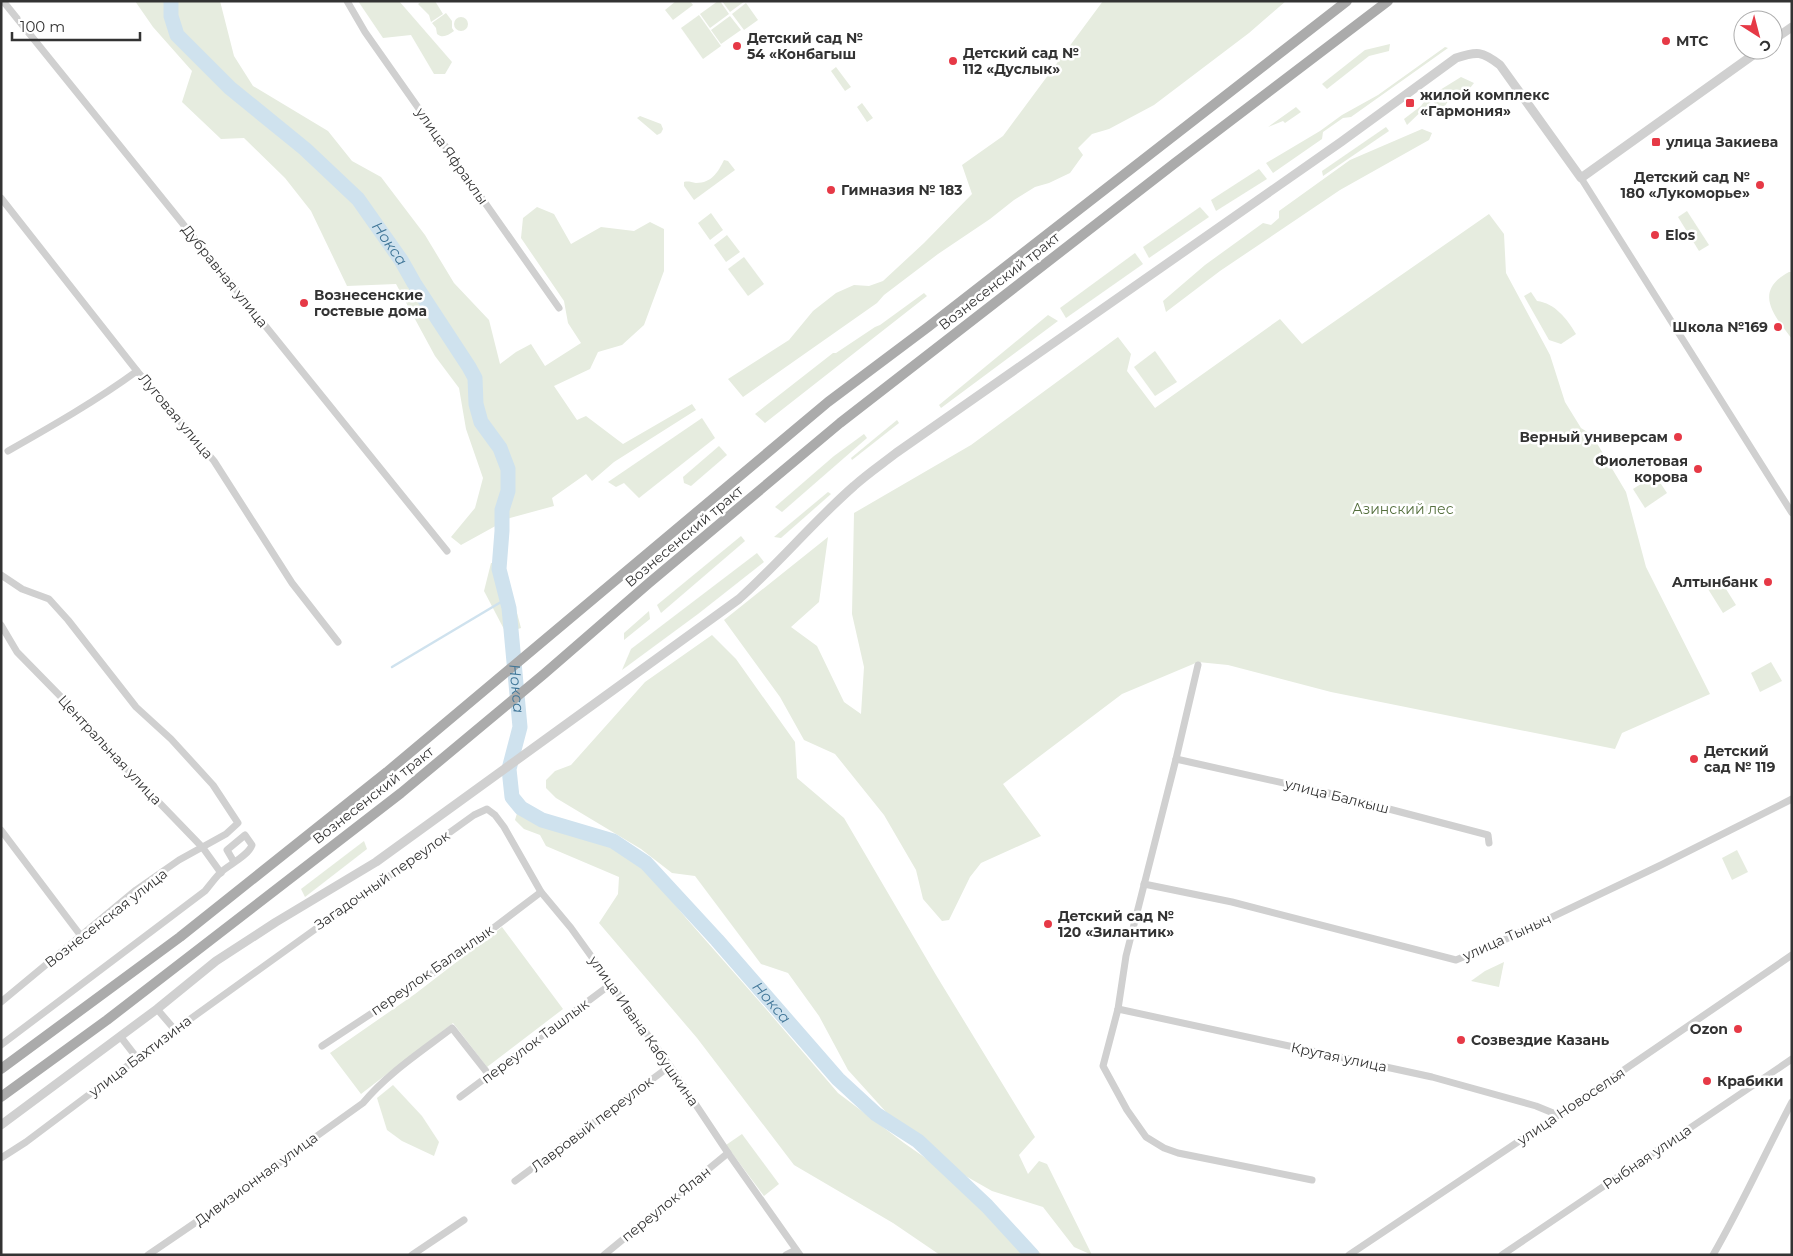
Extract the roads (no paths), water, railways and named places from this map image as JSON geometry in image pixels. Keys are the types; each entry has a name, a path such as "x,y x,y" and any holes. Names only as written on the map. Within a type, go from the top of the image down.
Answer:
{"main road":[{"name":"Вознесенский тракт","path":"1,1069 180,936 387,772 828,402 960,302 1347,1"},
{"name":"Вознесенский тракт","path":"1,1097 107,1020 401,793 840,423 1167,169 1388,1"}],"street":[{"name":"Дубравная улица","path":"3,1 447,551"},
{"name":"улица Яфраклы","path":"347,1 365,32 559,308"},
{"path":"1,1125 157,1009 216,961 276,922 376,862 739,599 768,572 820,517 896,453 1341,142 1456,58 1473,53 1488,56 1500,65 1581,178 1792,514"},
{"path":"1581,178 1746,60"},
{"name":"Луговая улица","path":"1,198 137,371 214,461 292,583 338,642"},
{"path":"8,451 62,421 137,371"},
{"name":"Вознесенская улица","path":"1,576 22,590 49,598 136,707 171,739 213,785 238,823 226,834 180,860 136,890 1,1002"},
{"name":"Центральная улица","path":"1,625 17,652 202,848 221,873"},
{"path":"1198,665 1126,956 1118,1009 1103,1066 1127,1110 1146,1137 1164,1148 1178,1153 1312,1180"},
{"name":"улица Балкыш","path":"1176,759 1328,793 1488,834 1489,843"},
{"name":"улица Тыныч","path":"1144,884 1232,902 1456,960 1514,936 1792,799"},
{"name":"улица Ивана Кабушкина","path":"487,809 504,828 541,892 571,928 670,1066 728,1153 798,1252"},
{"name":"Загадочный переулок","path":"279,954 474,815 487,809"},
{"path":"1,830 81,936"},
{"path":"1,1045 205,891 234,862"},
{"name":"переулок Баланлык","path":"322,1046 442,967 541,892"},
{"name":"улица Бахтизина","path":"1,1158 279,954"},
{"name":"улица Новоселья","path":"1349,1255 1792,955"},
{"name":"переулок Ташлык","path":"460,1097 611,984"},
{"path":"157,1009 175,1030"},
{"name":"Крутая улица","path":"1118,1009 1432,1077 1536,1106 1558,1115"},
{"name":"Дивизионная улица","path":"148,1255 363,1103 389,1077 452,1028 489,1075"},
{"path":"120,1036 136,1058"},
{"name":"Рыбная улица","path":"1502,1255 1792,1060"},
{"name":"Лавровый переулок","path":"515,1181 670,1066"},
{"path":"1713,1255 1730,1226 1792,1102"},
{"name":"переулок Ялан","path":"604,1255 728,1153"},
{"path":"412,1255 464,1220"},
{"path":"786,1255 798,1252"}],"waterway":[{"name":"Нокса","path":"171,1 171,16 177,35 230,88 305,149 358,199 401,260 475,378 476,404 481,422 500,448 508,469 508,491 502,510 499,569 509,608 520,727 509,769 512,797 521,808 542,820 613,841 646,863 717,940 838,1079 876,1114 918,1141 987,1206 1032,1255"},
{"path":"392,667 506,599"}],"place":[{"name":"МТС","path":"1666,41"},
{"name":"Детский сад № 54 «Конбагыш","path":"737,46"},
{"name":"Детский сад № 112 «Дуслык»","path":"953,61"},
{"name":"жилой комплекс «Гармония»","path":"1410,103"},
{"name":"улица Закиева","path":"1656,142"},
{"name":"Детский сад № 180 «Лукоморье»","path":"1760,185"},
{"name":"Гимназия № 183","path":"831,190"},
{"name":"Elos","path":"1655,235"},
{"name":"Вознесенские гостевые дома","path":"304,303"},
{"name":"Школа №169","path":"1778,327"},
{"name":"Верный универсам","path":"1678,437"},
{"name":"Фиолетовая корова","path":"1698,469"},
{"name":"Алтынбанк","path":"1768,582"},
{"name":"Детский сад № 119","path":"1694,759"},
{"name":"Детский сад № 120 «Зилантик»","path":"1048,924"},
{"name":"Ozon","path":"1738,1029"},
{"name":"Созвездие Казань","path":"1461,1040"},
{"name":"Крабики","path":"1707,1081"}],"park label":[{"name":"Азинский лес","path":"1403,509"}]}
